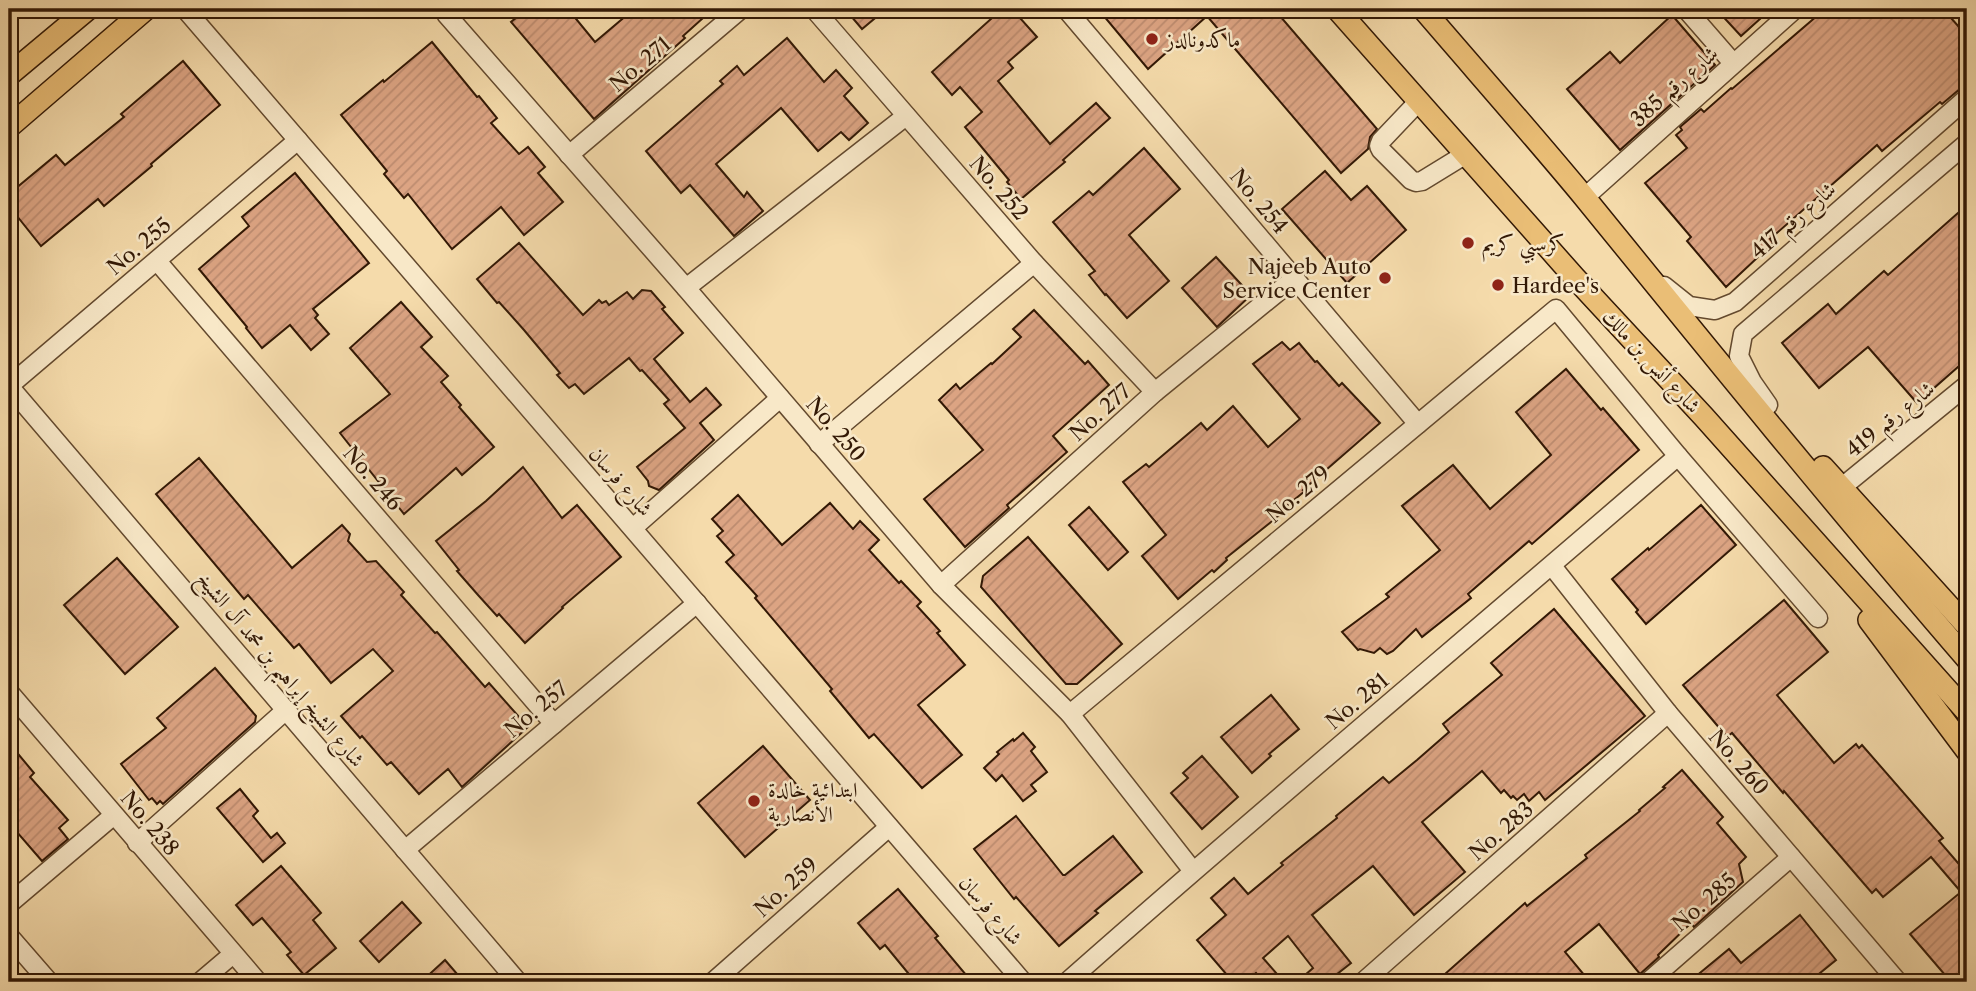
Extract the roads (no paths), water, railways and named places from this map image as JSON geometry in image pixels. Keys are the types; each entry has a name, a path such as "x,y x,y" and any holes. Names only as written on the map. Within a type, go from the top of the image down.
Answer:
{"main road":[{"path":"9,75 88,9"},
{"path":"9,127 146,9"},
{"name":"شارع أنس بن مالك","path":"1338,9 1576,279 1967,712"},
{"path":"1408,9 1491,89"},
{"path":"1425,11 1967,659"},
{"path":"1732,380 1768,405 1967,626"},
{"path":"1779,501 1967,751"}],"street":[{"name":"شارع فرسان","path":"185,9 889,827 1014,979"},
{"name":"No. 271","path":"569,155 741,9"},
{"name":"No. 252","path":"814,9 1034,262 1156,393"},
{"path":"1686,9 1733,63"},
{"name":"شارع رقم 385","path":"1584,198 1795,9"},
{"name":"No. 250","path":"449,11 569,155 942,585 1070,714 1193,871"},
{"name":"No. 254","path":"1074,12 1418,424"},
{"name":"شارع رقم 417","path":"1638,264 1689,306 1715,310 1735,302 1967,98"},
{"path":"1419,101 1381,141 1381,150 1416,182 1466,154"},
{"path":"686,288 906,116"},
{"name":"No. 255","path":"9,386 299,140"},
{"path":"1768,405 1739,356 1743,334 1967,143"},
{"name":"No. 246","path":"157,261 554,724"},
{"path":"819,444 1034,262"},
{"name":"No. 277","path":"942,585 1156,393 1295,278"},
{"name":"No. 279","path":"1070,714 1556,309 1678,456"},
{"name":"شارع رقم 419","path":"1841,488 1967,385"},
{"name":"شارع الشيخ إبراهيم بن محمد آل الشيخ","path":"9,386 518,982"},
{"path":"632,528 780,398"},
{"path":"1678,456 1818,618"},
{"name":"No. 281","path":"1068,982 1193,871 1678,456"},
{"name":"No. 260","path":"1552,566 1668,713 1898,982"},
{"name":"No. 257","path":"405,850 697,603"},
{"name":"No. 238","path":"9,692 258,982"},
{"path":"137,843 286,709"},
{"name":"No. 283","path":"1363,982 1668,713"},
{"path":"9,904 114,815"},
{"name":"No. 259","path":"713,982 889,827"},
{"name":"No. 285","path":"1654,980 1791,857"},
{"path":"9,936 48,982"},
{"path":"200,982 233,954"}],"place":[{"name":"ماكدونالدز","path":"1152,39"},
{"name":"كرسبي كريم","path":"1468,243"},
{"name":"Najeeb Auto Service Center","path":"1385,278"},
{"name":"Hardee's","path":"1498,285"},
{"name":"ابتدائية خالدة الأنصارية","path":"754,801"}]}
